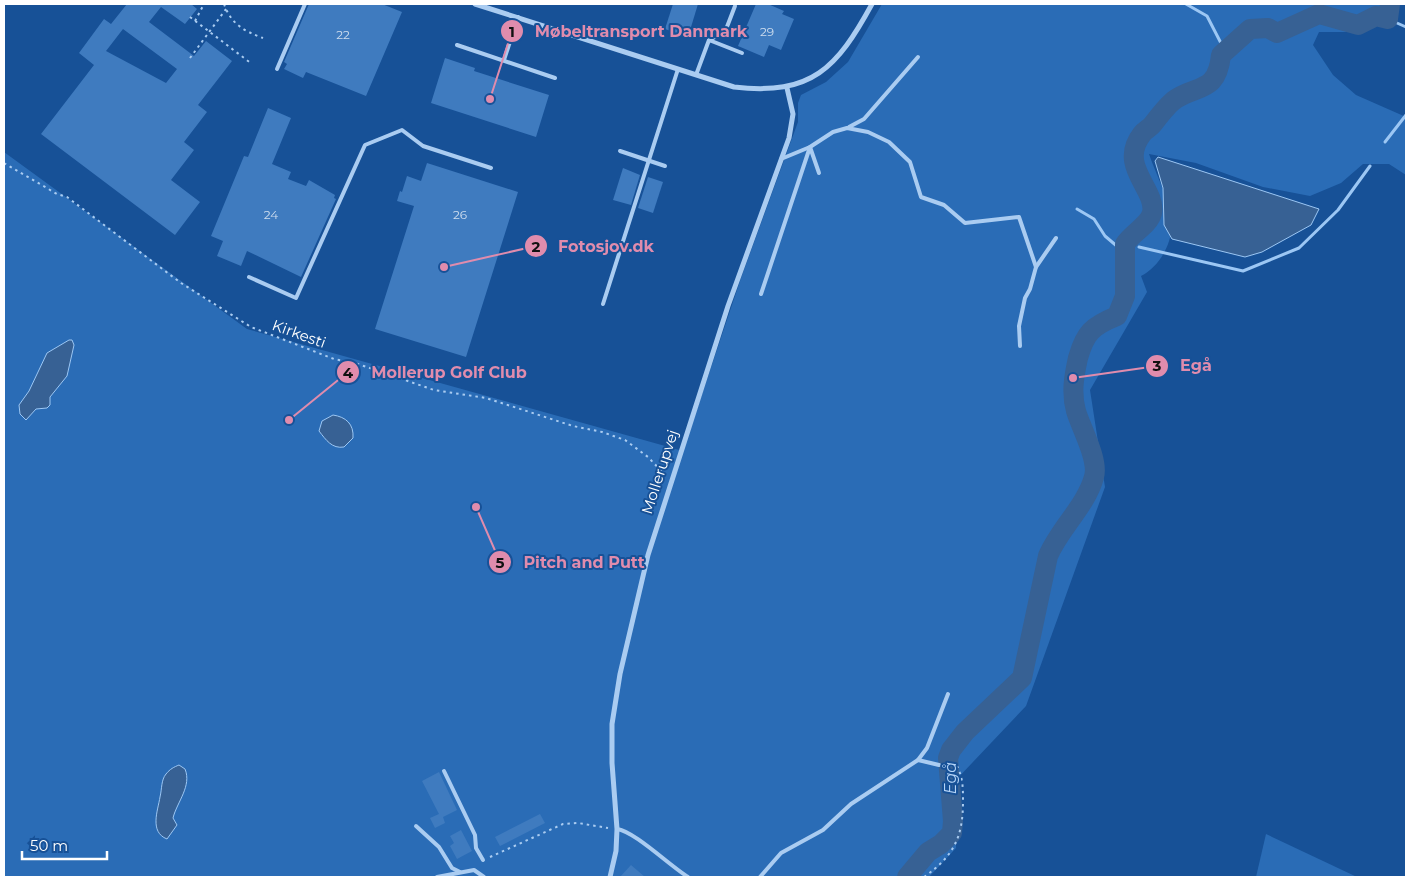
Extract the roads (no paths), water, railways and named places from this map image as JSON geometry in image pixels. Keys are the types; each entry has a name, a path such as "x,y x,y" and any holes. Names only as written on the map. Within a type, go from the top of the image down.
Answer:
{"street":[{"path":"475,4 734,87 761,90 787,88 823,69 840,56 872,4"},
{"name":"Mollerupvej","path":"610,877 616,851 617,829 612,763 612,724 620,674 648,555 670,481 728,306 789,138 793,114 787,88"}],"lane":[{"path":"278,69 305,4"},
{"path":"696,75 709,40 725,32 735,6"},
{"path":"504,60 518,17"},
{"path":"709,40 742,53"},
{"path":"457,45 555,78"},
{"path":"782,159 810,147 833,132 847,128 864,119 918,57"},
{"path":"603,304 678,69"},
{"path":"847,128 880,136 901,151 913,168 916,187 920,197 944,205 965,223 1019,217 1036,267"},
{"path":"248,277 296,298 364,146 402,130 423,146 491,168"},
{"path":"810,147 819,173"},
{"path":"761,294 810,147"},
{"path":"620,151 664,166"},
{"path":"1020,346 1022,308 1036,267 1056,238"},
{"path":"760,877 780,853 823,830 851,804 918,760 927,748 948,694"},
{"path":"918,760 939,765"},
{"path":"444,771 475,835 476,848 483,860"},
{"path":"416,826 439,847 452,868 460,872"},
{"path":"617,829 628,832 639,839 656,855 688,877"},
{"path":"437,877 474,870 484,877"}],"waterway":[{"path":"1186,4 1207,16 1225,51"},
{"name":"Egå","path":"907,877 928,852 941,844 952,833 953,821 948,758 951,750 965,732 1022,678 1048,556 1085,498 1094,477 1095,470 1092,453 1074,404 1074,378 1078,358 1087,336 1101,323 1117,316 1125,296 1125,244 1148,221 1152,213 1149,195 1135,167 1135,146 1142,134 1173,101 1210,83 1219,68 1221,55 1250,29 1268,28 1277,33 1319,14 1358,25 1376,16 1388,19 1390,4"},
{"path":"1388,19 1406,27"},
{"path":"1385,142 1406,115"},
{"path":"1139,247 1243,271 1299,248 1338,210 1370,166"},
{"path":"1077,209 1094,219 1105,236 1125,253"}],"place":[{"name":"Møbeltransport Danmark","path":"490,99"},
{"name":"Fotosjov.dk","path":"444,267"},
{"name":"Egå","path":"1073,378"},
{"name":"Mollerup Golf Club","path":"289,420"},
{"name":"Pitch and Putt","path":"476,507"}]}
